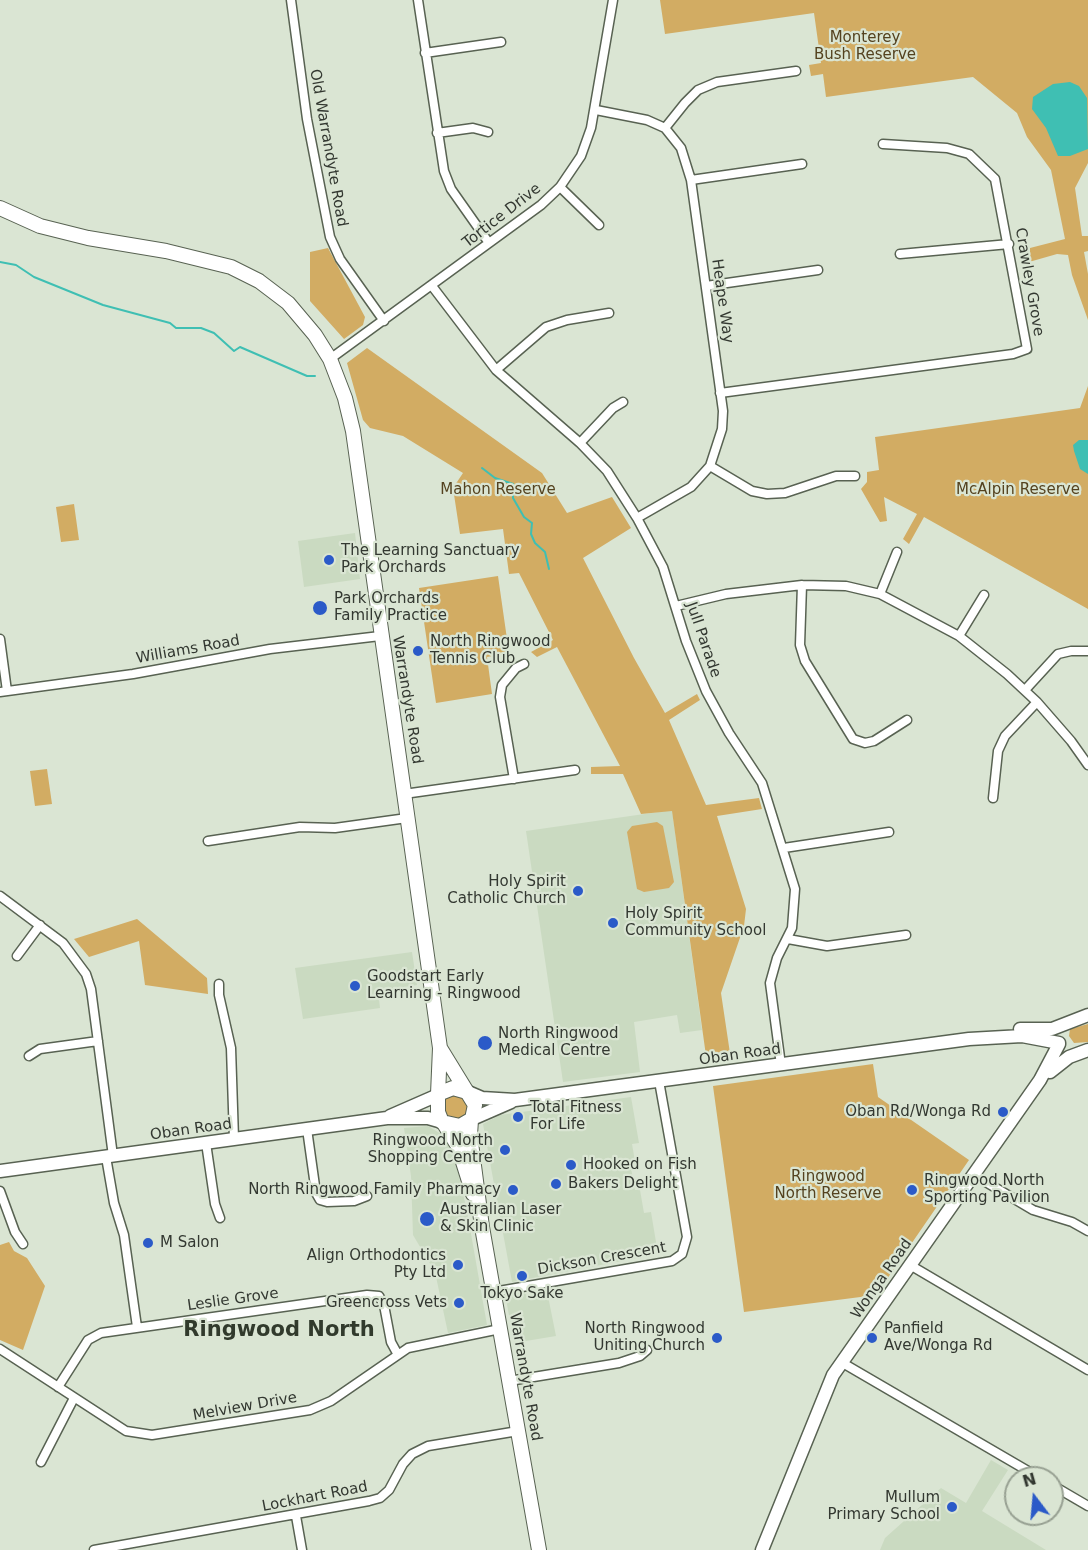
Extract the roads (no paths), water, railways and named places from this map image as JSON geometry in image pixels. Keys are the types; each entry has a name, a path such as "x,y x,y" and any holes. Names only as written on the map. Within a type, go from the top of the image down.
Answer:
{"main road":[{"name":"Warrandyte Road","path":"0,208 40,226 231,267 259,281 288,303 319,340 330,359 354,431 380,636 440,1048 438,1094"},
{"name":"Oban Road","path":"969,1039 1013,1029 1049,1029 1088,1017"},
{"name":"Wonga Road","path":"762,1550 829,1384 841,1362 1041,1079 1067,1023"},
{"name":"Oban Road","path":"467,1092 482,1098 515,1100 969,1039 1013,1036 1042,1039 1072,1049 1088,1048"},
{"path":"1041,1079 1046,1054 1042,1039"},
{"name":"Warrandyte Road","path":"440,1048 467,1092"},
{"path":"1041,1079 1066,1059 1088,1048"},
{"path":"453,1088 467,1092 475,1105 471,1119 454,1126 443,1122 438,1112 438,1094 453,1088"},
{"name":"Oban Road","path":"387,1118 438,1094"},
{"name":"Oban Road","path":"471,1119 515,1100"},
{"name":"Oban Road","path":"0,1171 387,1118 428,1118 443,1122"},
{"name":"Warrandyte Road","path":"471,1119 479,1210 539,1550"},
{"name":"Warrandyte Road","path":"443,1122 458,1146 479,1210"}],"street":[{"name":"Old Warrandyte Road","path":"291,0 307,119 325,219 340,259 384,321"},
{"path":"417,0 440,156 451,189 489,243"},
{"name":"Tortice Drive","path":"330,359 541,205 560,187 581,156 596,110 613,0"},
{"path":"425,53 501,42"},
{"path":"596,110 647,120 665,128 698,90 717,82 796,71"},
{"path":"437,133 473,128 488,132"},
{"name":"Heape Way","path":"637,518 691,487 710,466 722,429 720,393 691,180 681,148 665,128"},
{"name":"Crawley Grove","path":"720,393 1013,354 1027,349 995,179 969,153 947,148 883,144"},
{"path":"691,180 802,164"},
{"path":"560,187 599,225"},
{"path":"900,254 1009,244"},
{"path":"706,286 818,270"},
{"name":"Jull Parade","path":"432,286 496,370 580,443 607,471 637,518 663,567 686,641 703,684 729,733 762,783 795,889 794,914 788,939 777,958 770,983 781,1065"},
{"path":"496,370 546,327 609,313"},
{"path":"580,443 613,408 623,402"},
{"path":"710,466 752,491 767,494 785,493 836,476 855,476"},
{"path":"880,594 897,552"},
{"path":"676,606 726,594 802,585 846,586 880,594 959,636 1025,690 1071,741 1088,765"},
{"path":"802,585 800,645 805,661 853,739 865,743 874,741 907,720"},
{"path":"959,636 984,595"},
{"name":"Williams Road","path":"4,692 133,674 270,649 380,636"},
{"path":"0,639 4,692"},
{"path":"1025,690 1058,654 1088,651"},
{"path":"514,779 501,697 502,685 516,668 524,664"},
{"path":"993,798 998,751 1005,736 1037,702"},
{"path":"404,794 575,770"},
{"path":"208,841 300,827 335,828 407,818"},
{"path":"783,848 889,832"},
{"path":"0,896 63,943 81,963 91,989 114,1203 124,1235 137,1328"},
{"path":"17,956 40,925"},
{"path":"788,939 827,946 906,935"},
{"path":"219,984 219,995 231,1048 234,1139"},
{"path":"29,1056 40,1049 98,1041"},
{"name":"Dickson Crescent","path":"493,1292 672,1261 682,1254 687,1238 659,1081"},
{"path":"307,1129 316,1193 320,1200 354,1202 367,1196"},
{"path":"206,1143 215,1204 220,1218"},
{"path":"974,1175 1033,1210 1072,1222 1088,1231"},
{"path":"0,1191 15,1233 23,1244"},
{"path":"910,1264 1088,1370"},
{"name":"Leslie Grove","path":"58,1387 78,1354 94,1335 367,1295 379,1296 384,1305 391,1342 397,1353"},
{"name":"Melview Drive","path":"0,1349 126,1431 139,1435 184,1431 310,1410 331,1401 408,1347 500,1329"},
{"path":"509,1381 619,1363 640,1356 647,1350"},
{"path":"841,1362 1019,1466"},
{"path":"41,1462 74,1398"},
{"name":"Lockhart Road","path":"94,1550 296,1516 380,1498 389,1490 403,1464 412,1454 429,1446 518,1431"},
{"path":"1064,1492 1088,1506"},
{"path":"296,1516 303,1550"}],"water":[{"path":"1070,82 1079,86 1087,98 1088,149 1070,156 1058,156 1046,128 1032,109 1033,97 1053,84"},
{"path":"1079,440 1088,440 1088,474 1080,469 1074,451 1073,445"}],"waterway":[{"path":"0,262 16,265 34,277 103,305 170,323 176,328 201,328 214,333 234,351 240,347 307,376 315,376"},
{"path":"482,468 495,478 513,484 513,498 524,517 532,523 531,534 535,543 545,552 549,569"}],"place":[{"name":"The Learning Sanctuary Park Orchards","path":"329,560"},
{"name":"Park Orchards Family Practice","path":"320,608"},
{"name":"North Ringwood Tennis Club","path":"418,651"},
{"name":"Holy Spirit Catholic Church","path":"578,891"},
{"name":"Holy Spirit Community School","path":"613,923"},
{"name":"Goodstart Early Learning - Ringwood","path":"355,986"},
{"name":"North Ringwood Medical Centre","path":"485,1043"},
{"name":"Oban Rd/Wonga Rd","path":"1003,1112"},
{"name":"Total Fitness For Life","path":"518,1117"},
{"name":"Ringwood North Shopping Centre","path":"505,1150"},
{"name":"Hooked on Fish","path":"571,1165"},
{"name":"Bakers Delight","path":"556,1184"},
{"name":"North Ringwood Family Pharmacy","path":"513,1190"},
{"name":"Ringwood North Sporting Pavilion","path":"912,1190"},
{"name":"Australian Laser & Skin Clinic","path":"427,1219"},
{"name":"M Salon","path":"148,1243"},
{"name":"Align Orthodontics Pty Ltd","path":"458,1265"},
{"name":"Tokyo Sake","path":"522,1276"},
{"name":"Greencross Vets","path":"459,1303"},
{"name":"North Ringwood Uniting Church","path":"717,1338"},
{"name":"Panfield Ave/Wonga Rd","path":"872,1338"},
{"name":"Mullum Primary School","path":"952,1507"}],"district":[{"name":"Ringwood North","path":"279,1331"}],"park label":[{"name":"Monterey Bush Reserve","path":"865,46"},
{"name":"Mahon Reserve","path":"498,490"},
{"name":"McAlpin Reserve","path":"1018,490"},
{"name":"Ringwood North Reserve","path":"828,1186"}]}
